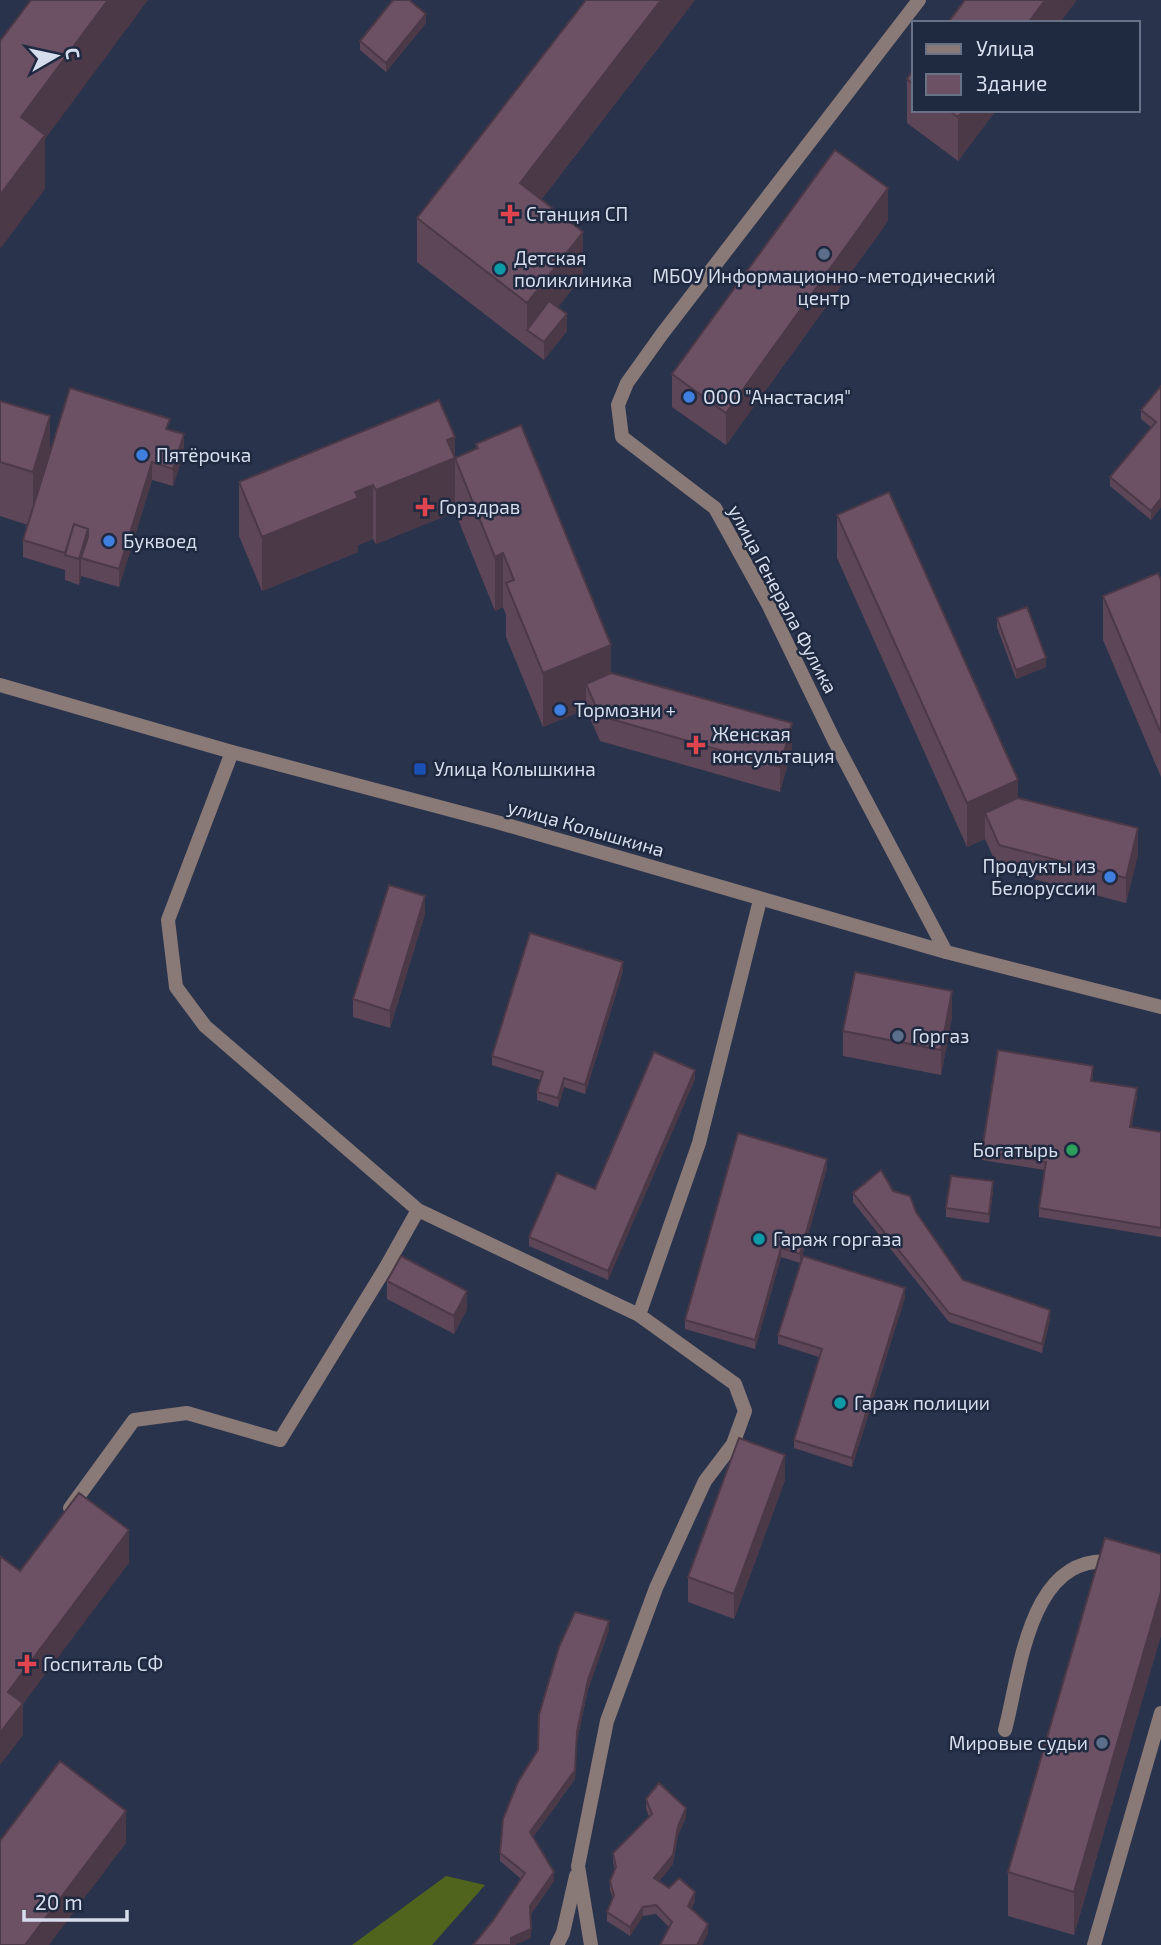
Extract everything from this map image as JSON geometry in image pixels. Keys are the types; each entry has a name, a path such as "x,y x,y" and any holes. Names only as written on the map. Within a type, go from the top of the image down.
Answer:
{"street":[{"name":"улица Генерала Фулика","path":"919,0 662,334 627,383 618,405 622,437 715,508 768,604 835,742 946,952"},
{"name":"улица Колышкина","path":"0,685 232,752 500,823 946,952 1161,1007"},
{"path":"232,752 167,920 176,987 205,1026 418,1210 639,1315 735,1384 745,1411 733,1444 705,1482 656,1588 607,1721 578,1866 563,1933 557,1945"},
{"path":"639,1315 699,1143 760,900"},
{"path":"63,1517 134,1420 187,1413 280,1440 418,1210"},
{"path":"1005,1730 1035,1612 1045,1594 1063,1573 1098,1560 1136,1565"},
{"path":"1094,1945 1161,1713"},
{"path":"578,1866 591,1945"}],"green space":[{"path":"446,1876 485,1885 432,1945 352,1945"}],"building":[{"path":"31,0 108,0 21,117 45,135 0,195 0,41"},
{"path":"393,0 409,0 426,14 386,63 360,41"},
{"path":"586,0 661,0 520,183 583,232 527,303 417,218"},
{"path":"965,0 1045,0 1029,21 949,21"},
{"path":"835,150 888,188 726,413 672,374"},
{"path":"549,301 567,314 544,342 527,330"},
{"path":"1161,386 1161,498 1151,511 1110,477 1156,422 1141,410"},
{"path":"70,388 170,419 166,429 184,434 173,469 152,462 119,569 81,558 88,529 74,524 65,553 23,540"},
{"path":"439,400 455,437 447,440 455,458 376,490 373,485 355,492 358,498 262,537 239,482"},
{"path":"0,401 50,416 33,472 0,462"},
{"path":"521,425 611,645 543,673 506,583 514,580 503,553 495,557 455,458 478,448 476,444"},
{"path":"889,492 1018,780 967,803 837,515"},
{"path":"74,524 88,529 79,559 65,555"},
{"path":"1158,573 1161,580 1161,733 1103,596"},
{"path":"1027,607 1046,658 1016,670 997,618"},
{"path":"611,673 792,723 780,767 600,716 586,684"},
{"path":"1018,798 1138,828 1126,878 999,845 985,813"},
{"path":"389,885 425,896 390,1011 353,999"},
{"path":"530,933 623,962 585,1085 564,1078 558,1098 537,1092 543,1072 492,1056"},
{"path":"855,972 952,991 941,1050 843,1031"},
{"name":"Богатырь","path":"998,1050 1093,1066 1091,1081 1137,1088 1130,1127 1161,1132 1161,1228 1039,1208 1046,1162 982,1151"},
{"path":"654,1052 695,1070 608,1271 529,1237 557,1173 595,1189"},
{"name":"Гараж горгаза","path":"738,1133 827,1159 800,1254 781,1248 755,1340 685,1320"},
{"path":"881,1170 893,1191 910,1196 916,1212 963,1280 1050,1310 1042,1344 949,1313 853,1193"},
{"path":"951,1176 993,1181 989,1214 946,1208"},
{"path":"401,1256 467,1291 454,1316 387,1281"},
{"name":"Гараж полиции","path":"803,1256 905,1288 852,1458 794,1440 822,1349 778,1335"},
{"path":"739,1438 785,1455 734,1594 688,1577"},
{"name":"Госпиталь СФ","path":"79,1493 129,1530 8,1692 23,1703 0,1733 0,1556 20,1571"},
{"path":"1105,1538 1161,1554 1161,1592 1074,1892 1008,1872"},
{"path":"575,1612 609,1621 588,1680 577,1732 575,1770 530,1832 554,1872 530,1906 531,1929 511,1938 511,1945 473,1945 525,1873 500,1853 503,1819 518,1782 538,1750 539,1715 559,1647"},
{"path":"60,1761 126,1811 25,1945 0,1945 0,1841"},
{"path":"659,1783 686,1808 678,1826 673,1855 654,1878 669,1888 679,1878 695,1892 688,1906 708,1924 697,1945 660,1945 672,1922 656,1905 643,1907 630,1927 607,1912 614,1895 610,1881 616,1867 613,1853 652,1814 646,1799"}],"place":[{"name":"Станция СП","path":"510,214"},
{"name":"МБОУ Информационно-методический центр","path":"824,254"},
{"name":"Детская поликлиника","path":"500,269"},
{"name":"ООО \"Анастасия\"","path":"689,397"},
{"name":"Пятёрочка","path":"142,455"},
{"name":"Горздрав","path":"425,507"},
{"name":"Буквоед","path":"109,541"},
{"name":"Тормозни +","path":"560,710"},
{"name":"Женская консультация","path":"696,745"},
{"name":"Улица Колышкина","path":"420,769"},
{"name":"Продукты из Белоруссии","path":"1110,877"},
{"name":"Горгаз","path":"898,1036"},
{"name":"Богатырь","path":"1072,1150"},
{"name":"Гараж горгаза","path":"759,1239"},
{"name":"Гараж полиции","path":"840,1403"},
{"name":"Госпиталь СФ","path":"27,1664"},
{"name":"Мировые судьи","path":"1102,1743"}]}
